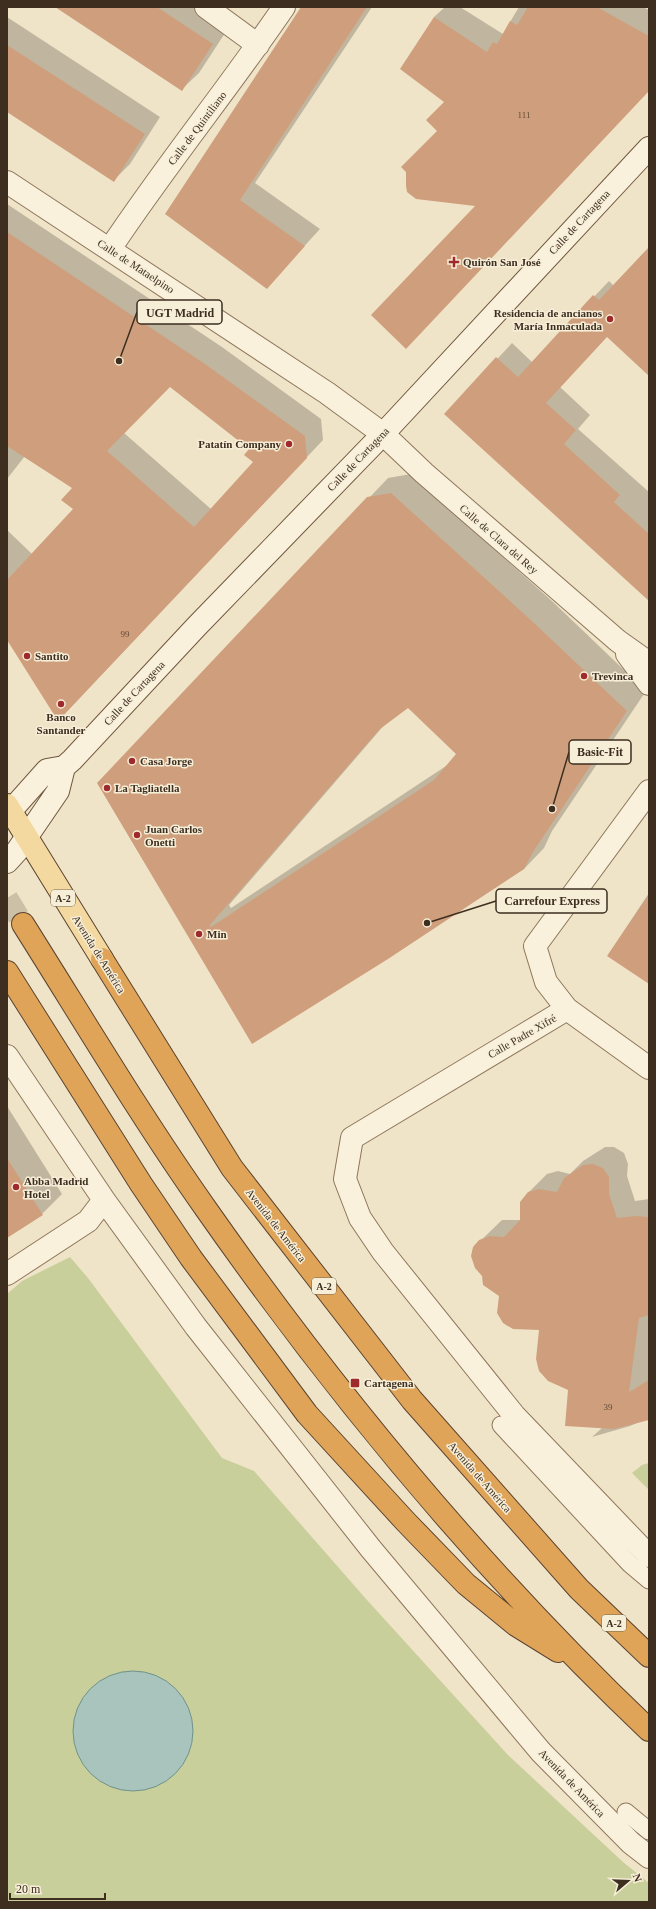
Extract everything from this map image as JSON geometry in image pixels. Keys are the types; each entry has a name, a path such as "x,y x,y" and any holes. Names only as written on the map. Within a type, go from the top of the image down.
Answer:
{"highway":[{"path":"23,924 159,1139 206,1209 276,1306 381,1440 475,1550 584,1668 649,1730"},
{"name":"Avenida de América","path":"102,959 232,1168 412,1400 579,1589 649,1656"},
{"path":"7,972 141,1184 191,1258 307,1414 406,1522 466,1584 516,1624 584,1668"}],"main road":[{"name":"Avenida de América","path":"8,811 102,959"}],"street":[{"path":"206,7 258,45"},
{"name":"Calle de Quintiliano","path":"110,249 141,203 258,45 284,7"},
{"name":"Calle de Cartagena","path":"8,811 47,770 64,767 72,760 196,627 383,434 649,148"},
{"name":"Calle de Mataelpino","path":"7,182 327,393 383,434"},
{"name":"Calle de Clara del Rey","path":"383,434 424,473 618,641 649,663"},
{"name":"Calle de Clara del Rey","path":"618,641 649,684"},
{"path":"7,862 17,851 25,837 58,791 64,767"},
{"name":"Calle Padre Xifré","path":"649,791 535,946 546,982 567,1010 352,1138 345,1179 360,1218 383,1252 514,1415 649,1556"},
{"path":"567,1010 649,1068"},
{"name":"Avenida de América","path":"7,1056 104,1200 196,1327 371,1549 541,1752 632,1843 649,1857"},
{"path":"7,1274 88,1221 104,1200"}],"lane":[{"path":"501,1425 630,1564 649,1580"},
{"path":"626,1812 649,1831"}],"green space":[{"path":"70,1257 88,1278 222,1458 254,1471 367,1600 508,1755 623,1862 649,1883 649,1902 7,1902 7,1294 22,1281"},
{"path":"649,1463 649,1490 632,1473 642,1465"}],"water":[{"path":"133,1671 145,1672 156,1676 166,1681 175,1689 183,1698 188,1708 192,1719 192,1743 188,1754 183,1764 175,1773 166,1781 156,1786 145,1790 133,1791 121,1790 110,1786 100,1781 91,1773 83,1764 78,1754 74,1743 73,1731 74,1719 78,1708 83,1698 91,1689 100,1681 110,1676 121,1672"}],"building":[{"path":"55,7 157,7 213,44 182,91"},
{"path":"301,7 367,7 240,200 305,246 267,289 165,214"},
{"path":"528,7 597,7 649,36 649,91 406,349 371,315 475,206 416,199 407,192 406,172 401,167 437,131 426,120 444,102 400,69 434,17 487,52 493,42 497,44 510,21 517,25"},
{"path":"7,45 145,134 114,182 7,112"},
{"path":"7,232 205,364 305,436 307,458 58,721 7,640 7,580 73,509 61,500 72,488 7,446","holes":["170,387 249,449 244,455 253,462 194,527 107,451"]},
{"path":"649,247 649,376 607,337 546,403 576,430 564,444 620,495 614,502 649,534 649,601 444,414 496,357 518,377 593,295 599,300"},
{"path":"391,493 533,622 627,711 533,852 524,869 388,959 252,1044 97,783 367,497","holes":["408,708 456,754 434,780 211,927 210,925 380,729"]},
{"path":"649,894 649,984 607,956"},
{"name":"Abba Madrid Hotel","path":"7,1158 43,1215 7,1238"},
{"path":"593,1164 603,1168 609,1177 609,1194 617,1218 635,1216 649,1217 649,1315 639,1318 629,1392 649,1380 649,1420 614,1429 565,1426 568,1390 548,1381 539,1371 536,1359 539,1330 513,1329 503,1323 497,1313 499,1296 483,1285 482,1276 475,1268 471,1256 473,1247 479,1240 490,1236 504,1237 520,1220 520,1202 528,1192 539,1189 557,1192 564,1178 583,1165"}],"tunnel":[{"path":"7,898 23,924"}],"place":[{"name":"Quirón San José","path":"454,262"},
{"name":"Residencia de ancianos María Inmaculada","path":"610,319"},
{"name":"UGT Madrid","path":"119,361"},
{"name":"Patatín Company","path":"289,444"},
{"name":"Santito","path":"27,656"},
{"name":"Trevinca","path":"584,676"},
{"name":"Banco Santander","path":"61,704"},
{"name":"Casa Jorge","path":"132,761"},
{"name":"La Tagliatella","path":"107,788"},
{"name":"Basic-Fit","path":"552,809"},
{"name":"Juan Carlos Onetti","path":"137,835"},
{"name":"Carrefour Express","path":"427,923"},
{"name":"Min","path":"199,934"},
{"name":"Abba Madrid Hotel","path":"16,1187"},
{"name":"Cartagena","path":"355,1383"}]}
